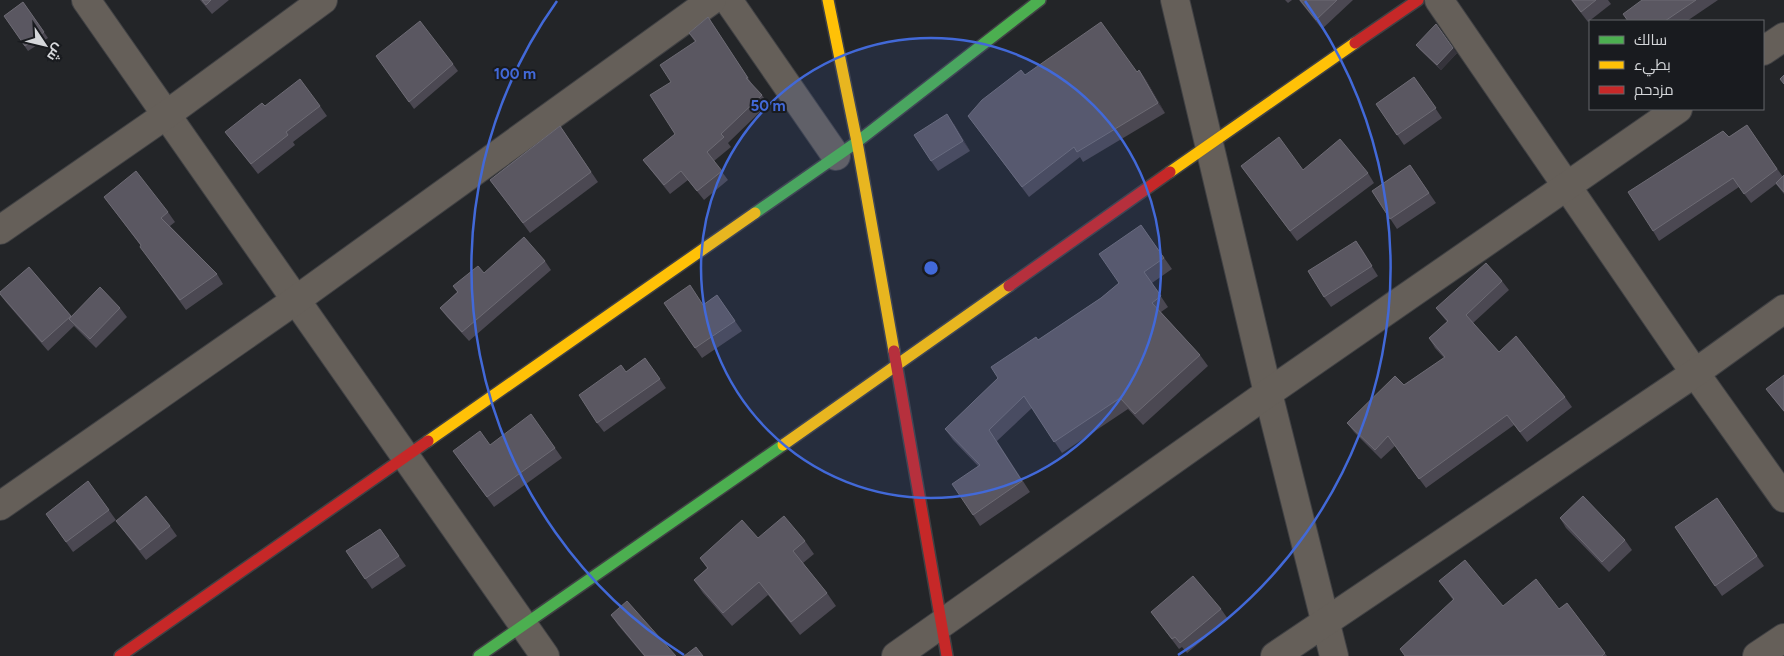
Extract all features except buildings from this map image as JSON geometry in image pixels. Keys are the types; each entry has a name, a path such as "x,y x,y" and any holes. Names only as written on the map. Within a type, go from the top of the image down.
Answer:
{"street":[{"path":"86,0 545,656"},
{"path":"0,230 166,115 323,0"},
{"path":"0,506 296,300 712,0"},
{"path":"728,0 847,149"},
{"path":"828,0 847,149 896,368 946,656"},
{"path":"120,656 847,149 1040,0"},
{"path":"1175,0 1268,392 1334,656"},
{"path":"479,656 896,368 1210,143 1418,0"},
{"path":"1439,0 1695,373 1784,498"},
{"path":"1764,50 1784,37"},
{"path":"896,656 1268,392 1677,110"},
{"path":"1275,656 1695,373 1784,309"},
{"path":"1757,656 1784,638"}],"traffic: fast":[{"path":"755,213 857,142 1040,0"},
{"path":"479,656 783,445"}],"traffic: slow":[{"path":"828,0 857,142 894,351"},
{"path":"1170,172 1355,43"},
{"path":"428,441 755,213"},
{"path":"783,445 1009,286"}],"traffic: jam":[{"path":"1355,43 1418,0"},
{"path":"1009,286 1170,172"},
{"path":"894,351 947,656"},
{"path":"120,656 428,441"}]}
